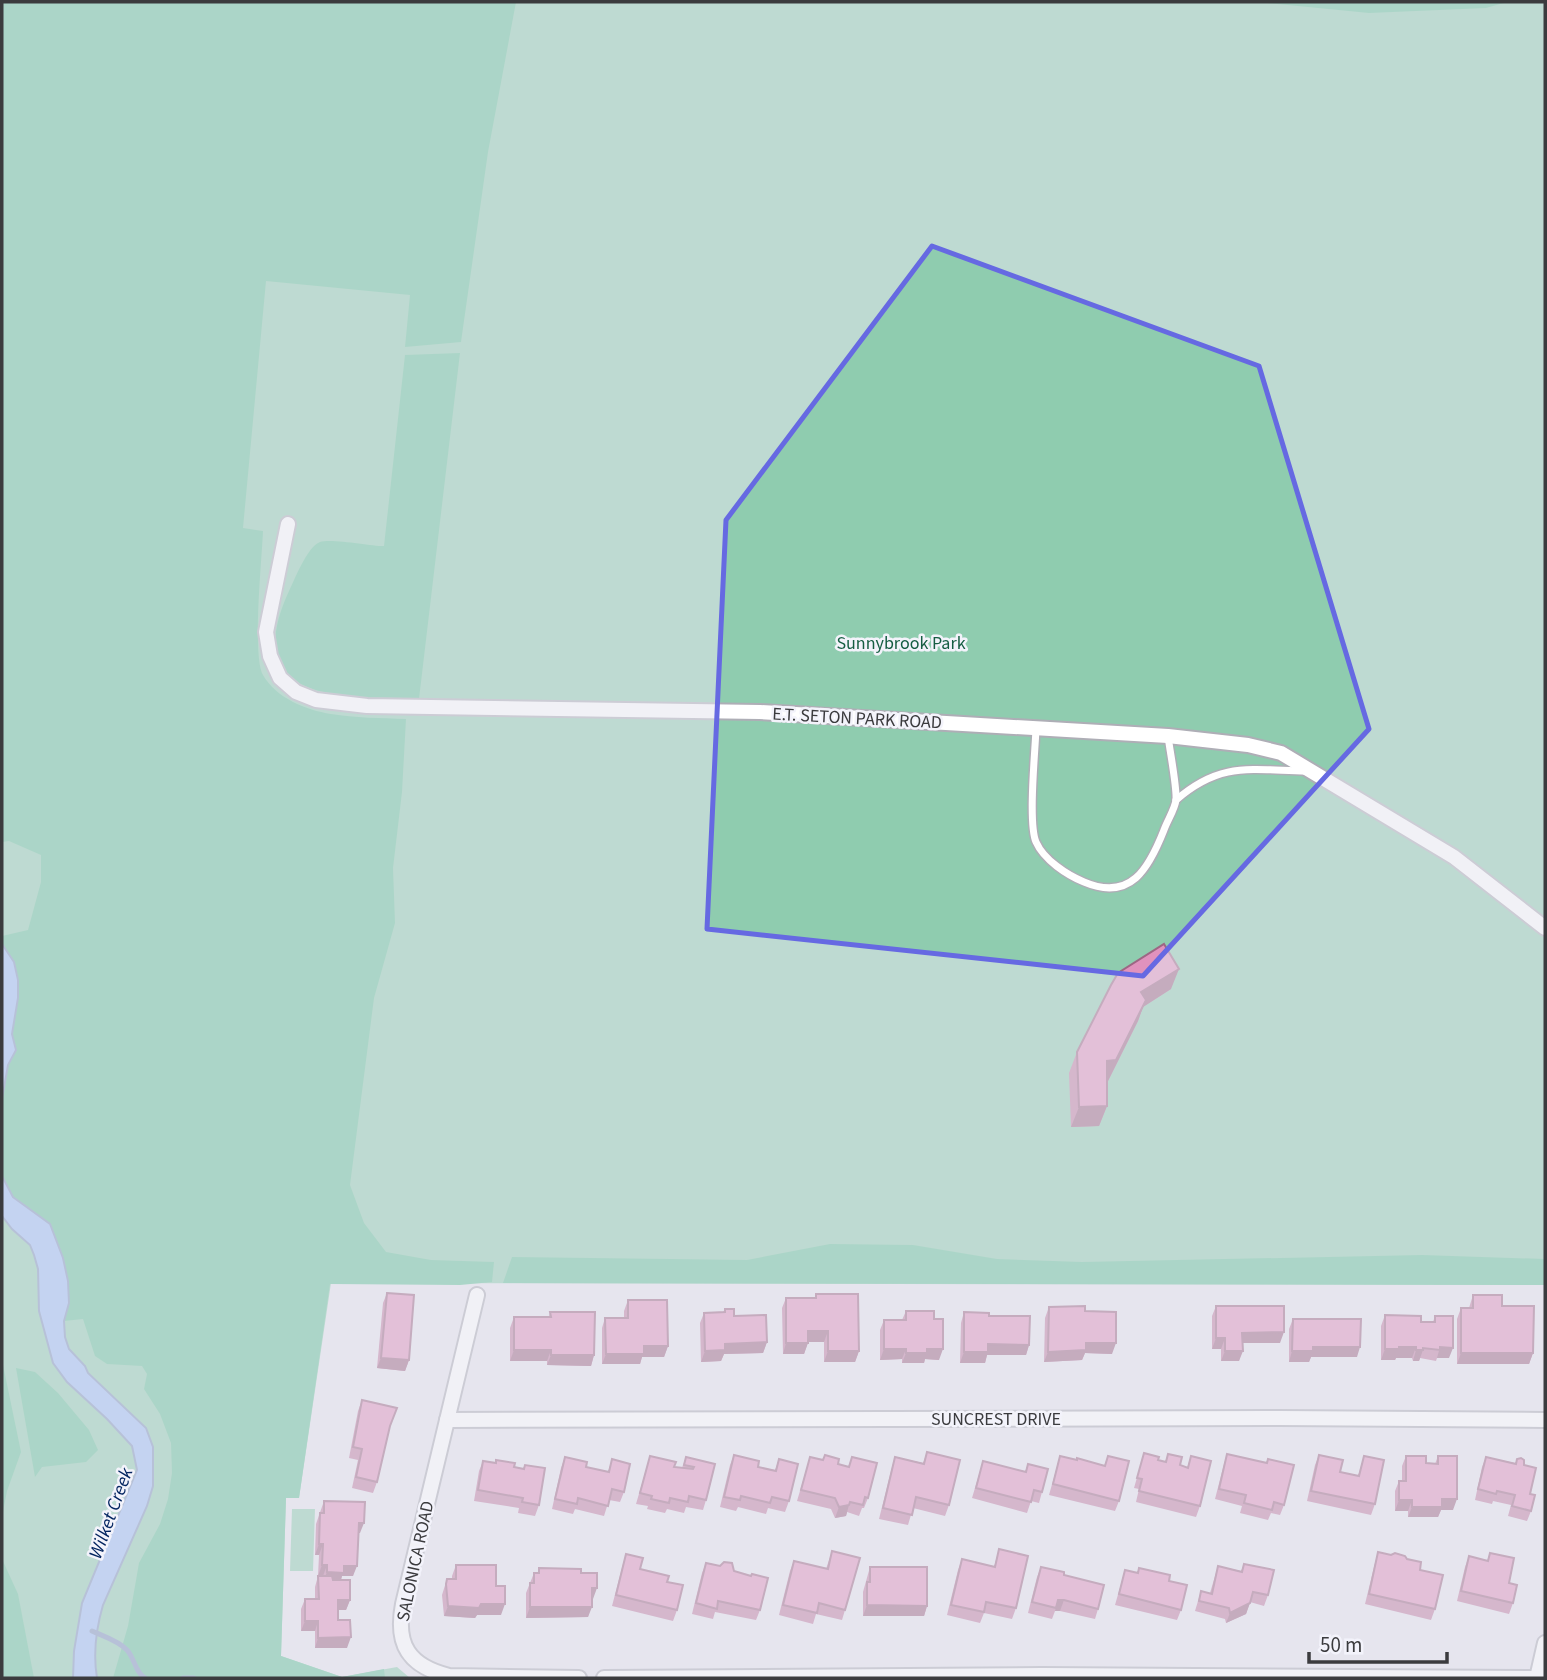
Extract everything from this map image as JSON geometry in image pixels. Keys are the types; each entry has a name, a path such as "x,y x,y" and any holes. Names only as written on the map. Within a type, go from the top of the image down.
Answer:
{"street":[{"name":"E.T. SETON PARK ROAD","path":"288,524 266,632 271,656 280,678 296,692 316,700 367,706 760,712 1168,736 1248,745 1281,753 1454,857 1545,928"},
{"name":"SALONICA ROAD","path":"477,1295 401,1612 401,1636 408,1653 432,1672 449,1676 579,1678"},
{"name":"SUNCREST DRIVE","path":"447,1420 1545,1420"},
{"path":"604,1678 1537,1678 1545,1643"}],"lane":[{"path":"1036,729 1032,822 1036,841 1046,856 1074,878 1092,886 1113,889 1134,882 1154,855 1176,800 1168,736"},
{"path":"1176,800 1207,777 1225,772 1310,771"}],"highlighted area":[{"path":"932,246 1259,366 1369,729 1143,976 707,929 726,520"}],"green space":[{"name":"Sunnybrook Park","path":"2,2 1545,2 1545,1285 331,1283 299,1498 286,1498 281,1656 342,1677 397,1667 410,1678 2,1678"},
{"path":"2,2 516,2 488,152 461,342 405,347 410,295 266,281 243,528 263,531 258,648 263,675 269,683 292,702 321,712 406,719 402,792 393,868 395,923 374,998 350,1185 364,1223 386,1252 431,1260 494,1262 492,1282 460,1285 330,1284 299,1498 286,1498 281,1656 342,1677 384,1669 385,1678 113,1678 128,1626 139,1563 160,1524 168,1499 172,1473 171,1443 160,1414 144,1389 147,1374 142,1366 107,1364 95,1356 83,1319 64,1321 69,1303 63,1258 50,1224 13,1197 2,1176 2,1099 8,1065 16,1050 12,1034 14,962 2,944 2,936 28,930 41,882 41,855 9,841 2,842"},
{"path":"1258,2 1507,2 1486,8 1369,13"},
{"path":"460,353 419,699 332,694 307,687 288,674 277,655 277,628 289,591 306,557 320,542 384,546 405,355"},
{"path":"830,1244 913,1245 997,1259 1082,1262 1422,1255 1545,1259 1545,1285 503,1283 512,1257 747,1260"},
{"path":"2,1360 21,1452 7,1491 2,1517"},
{"path":"16,1368 35,1372 58,1393 89,1430 98,1450 86,1462 42,1467 35,1477"},
{"path":"292,1509 315,1509 313,1571 290,1571"},
{"path":"2,1559 18,1594 34,1678 2,1678"}],"water":[{"path":"2,944 14,962 18,998 12,1034 16,1050 8,1065 2,1099"},
{"path":"2,1176 13,1197 50,1224 63,1258 68,1281 69,1303 64,1321 69,1349 88,1373 146,1428 153,1447 153,1486 147,1506 103,1605 95,1651 97,1678 73,1678 74,1651 82,1603 137,1470 132,1446 67,1382 53,1363 39,1311 38,1269 34,1255 30,1245 2,1216"}],"building":[{"path":"1164,944 1179,969 1141,992 1146,1000 1116,1060 1107,1061 1107,1106 1079,1107 1077,1052 1111,985 1118,973"},
{"path":"387,1293 414,1295 409,1360 381,1358"},
{"path":"816,1294 858,1294 859,1351 828,1351 828,1331 808,1331 808,1343 786,1343 786,1298 816,1298"},
{"path":"1473,1295 1502,1295 1502,1306 1534,1306 1533,1353 1461,1353 1461,1308 1473,1308"},
{"path":"628,1300 667,1300 668,1346 644,1346 644,1354 606,1354 605,1318 628,1318"},
{"path":"1085,1306 1085,1311 1116,1312 1116,1343 1086,1343 1086,1350 1048,1352 1049,1307"},
{"path":"1216,1306 1284,1306 1284,1332 1242,1333 1243,1351 1225,1351 1225,1338 1216,1338"},
{"path":"725,1309 734,1309 734,1316 766,1315 767,1342 725,1344 725,1350 705,1351 704,1313 725,1312"},
{"path":"906,1311 934,1311 934,1319 943,1319 943,1349 927,1349 927,1353 906,1353 906,1349 884,1349 884,1320 906,1320"},
{"path":"550,1312 595,1312 594,1355 551,1355 551,1350 514,1350 514,1317 551,1317"},
{"path":"964,1312 989,1313 989,1316 1030,1316 1029,1345 988,1344 988,1352 964,1352"},
{"path":"1385,1315 1421,1316 1421,1322 1435,1322 1435,1316 1453,1316 1453,1348 1385,1349"},
{"path":"1293,1319 1361,1319 1360,1347 1313,1347 1313,1351 1292,1351"},
{"path":"362,1400 397,1408 377,1482 356,1477 362,1449 353,1447"},
{"path":"927,1452 960,1460 949,1505 916,1497 912,1515 883,1508 895,1457 924,1464"},
{"path":"1144,1453 1166,1462 1168,1454 1182,1457 1180,1465 1188,1468 1191,1456 1211,1461 1200,1506 1139,1491 1142,1479 1137,1478"},
{"path":"1227,1454 1267,1463 1268,1459 1294,1465 1284,1505 1274,1502 1272,1510 1244,1503 1246,1495 1219,1489"},
{"path":"734,1455 759,1461 758,1467 776,1471 779,1459 798,1464 789,1501 772,1497 770,1503 741,1496 740,1500 724,1497"},
{"path":"825,1455 839,1459 838,1464 849,1467 852,1457 877,1463 868,1498 865,1497 863,1505 850,1502 849,1505 839,1507 835,1498 801,1490 810,1457 823,1460"},
{"path":"1319,1455 1343,1460 1340,1472 1359,1476 1364,1456 1384,1460 1375,1504 1311,1491"},
{"path":"650,1456 676,1462 674,1467 693,1469 694,1467 684,1465 686,1457 715,1464 706,1500 689,1496 688,1502 670,1498 669,1503 640,1493"},
{"path":"1060,1456 1105,1466 1108,1456 1129,1461 1119,1501 1053,1484"},
{"path":"1406,1456 1426,1456 1426,1463 1438,1464 1438,1456 1457,1456 1457,1499 1442,1499 1442,1507 1412,1507 1412,1500 1399,1500 1399,1481 1406,1481"},
{"path":"565,1457 587,1462 586,1467 609,1472 612,1459 630,1464 624,1492 612,1489 608,1506 578,1498 577,1504 555,1499"},
{"path":"1486,1457 1516,1464 1517,1459 1521,1458 1524,1465 1536,1468 1530,1494 1535,1495 1531,1511 1512,1506 1515,1495 1478,1489"},
{"path":"496,1460 515,1463 514,1467 524,1469 525,1465 545,1468 539,1505 522,1502 523,1498 478,1490 483,1461 496,1463"},
{"path":"983,1461 1026,1472 1028,1464 1048,1469 1042,1492 1034,1490 1031,1502 976,1488"},
{"path":"324,1501 365,1502 364,1523 359,1523 357,1566 344,1566 344,1573 327,1572 327,1565 322,1565 323,1544 319,1544 320,1513 324,1513"},
{"path":"999,1549 1028,1556 1016,1608 986,1602 984,1612 951,1605 962,1559 995,1567"},
{"path":"832,1551 860,1558 845,1610 819,1603 817,1613 783,1605 794,1561 828,1569"},
{"path":"1378,1552 1405,1556 1407,1559 1421,1562 1420,1570 1443,1575 1435,1609 1369,1594"},
{"path":"1490,1553 1514,1558 1509,1583 1517,1585 1513,1603 1461,1591 1469,1556 1488,1561"},
{"path":"626,1554 643,1558 640,1569 669,1576 667,1582 683,1585 677,1610 616,1595"},
{"path":"724,1562 732,1563 734,1571 768,1578 760,1610 718,1601 717,1609 696,1603 706,1563 720,1566"},
{"path":"1244,1564 1274,1570 1268,1595 1253,1592 1250,1603 1230,1613 1229,1608 1199,1601 1201,1591 1212,1594 1218,1566 1242,1572"},
{"path":"456,1565 496,1565 496,1586 505,1586 505,1604 481,1604 479,1608 448,1606 446,1584 447,1579 456,1579"},
{"path":"870,1567 927,1567 927,1606 867,1605"},
{"path":"1041,1567 1104,1585 1098,1609 1064,1600 1058,1600 1056,1608 1032,1602"},
{"path":"539,1568 581,1569 581,1573 597,1573 597,1588 592,1588 592,1607 530,1607 530,1583 534,1583 534,1573 539,1573"},
{"path":"1139,1568 1170,1575 1169,1581 1187,1585 1181,1610 1119,1594 1125,1570 1138,1573"},
{"path":"318,1576 332,1576 333,1580 350,1580 350,1600 338,1600 338,1620 350,1620 351,1637 318,1638 318,1621 305,1621 305,1599 319,1599"}],"waterway":[{"path":"92,1631 124,1647 145,1678"},
{"path":"183,1678 194,1678"}],"water label":[{"name":"Wilket Creek","path":"110,1513"}]}
